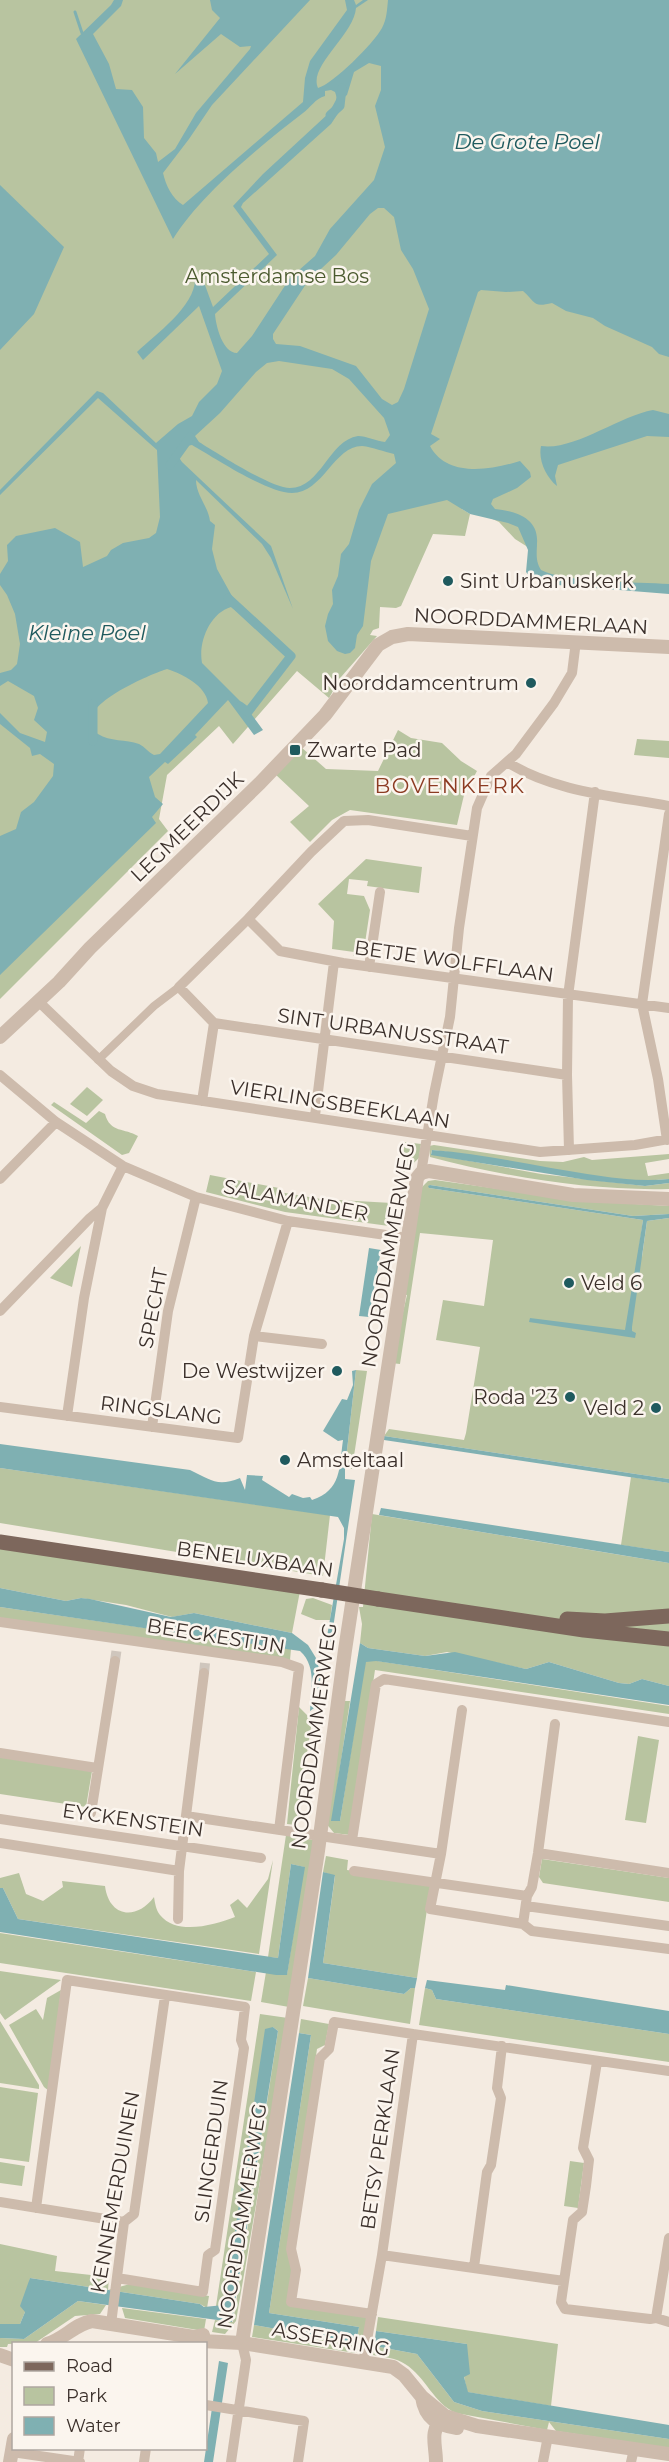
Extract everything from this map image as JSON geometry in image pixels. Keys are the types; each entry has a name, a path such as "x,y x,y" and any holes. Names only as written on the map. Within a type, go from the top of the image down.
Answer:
{"main road":[{"name":"BENELUXBAAN","path":"2,1542 584,1630 669,1639"},
{"name":"BENELUXBAAN","path":"499,1617 605,1621 669,1616"}],"street":[{"name":"NOORDDAMMERLAAN","path":"392,637 408,634 669,647"},
{"name":"LEGMEERDIJK","path":"0,1036 251,792 325,715 378,645 392,637"},
{"path":"453,979 477,808 491,776 516,754 554,703 572,673 576,641"},
{"path":"507,762 528,775 556,784 669,807"},
{"path":"569,1150 568,996 595,792"},
{"path":"668,1140 642,1004 669,814"},
{"path":"98,1060 154,1006 179,987 344,821 368,820 472,836"},
{"path":"369,967 380,892"},
{"name":"BETJE WOLFFLAAN","path":"248,919 280,951 334,962 568,996 669,1008"},
{"path":"315,1116 334,962"},
{"name":"NOORDDAMMERWEG","path":"242,2343 320,1836 415,1186 417,1178 425,1172 428,1135 450,1017 453,979"},
{"path":"179,987 214,1023 202,1101"},
{"name":"VIERLINGSBEEKLAAN","path":"38,1001 98,1060 133,1086 157,1094 315,1116 540,1152 668,1140"},
{"name":"SINT URBANUSSTRAAT","path":"214,1023 567,1074"},
{"name":"SALAMANDER","path":"0,1075 56,1122 123,1166 196,1197 288,1221 407,1238"},
{"path":"0,1179 56,1122"},
{"path":"67,1416 84,1298 102,1208 123,1166"},
{"path":"425,1172 584,1196 669,1199"},
{"name":"SPECHT","path":"152,1427 168,1311 196,1197"},
{"path":"0,1311 102,1208"},
{"name":"RINGSLANG","path":"0,1407 238,1438 254,1336 288,1221"},
{"path":"254,1336 322,1344"},
{"name":"BEECKESTIJN","path":"0,1622 117,1643 205,1663 282,1662 299,1668 279,1830"},
{"path":"91,1813 115,1661"},
{"path":"177,1919 179,1871 205,1663"},
{"path":"352,1840 376,1684 384,1679 669,1722"},
{"path":"465,1692 441,1854 430,1909 523,1924 532,1931 669,1949"},
{"path":"523,1924 526,1901 532,1887 538,1854 558,1706"},
{"path":"0,1754 98,1768"},
{"path":"186,1816 441,1854"},
{"name":"EYCKENSTEIN","path":"0,1819 261,1858"},
{"path":"0,1843 179,1871"},
{"path":"538,1854 669,1873"},
{"path":"354,1871 434,1882 669,1926"},
{"path":"36,2208 67,1980 165,1996"},
{"name":"KENNEMERDUINEN","path":"111,2324 124,2222 134,2214 165,1996"},
{"name":"SLINGERDUIN","path":"116,2283 203,2292 208,2255 215,2250 244,2048 241,2040 245,2007 165,1996"},
{"path":"372,2314 291,2302 296,2270 291,2249 320,2058 329,2049 334,2022 413,2034"},
{"name":"BETSY PERKLAAN","path":"363,2363 382,2255 413,2034 669,2071"},
{"path":"474,2267 487,2172 491,2165 501,2098 497,2088 502,2046"},
{"path":"597,2062 583,2148 590,2160 582,2212 573,2220 561,2302 565,2309 656,2318 669,2322"},
{"path":"0,2202 124,2222"},
{"path":"656,2318 669,2238"},
{"path":"382,2255 564,2281"},
{"name":"ASSERRING","path":"54,2342 86,2322 194,2337 213,2335 222,2341 393,2367 404,2375 442,2422"},
{"path":"231,2462 246,2360 242,2343"},
{"path":"207,2405 304,2421 298,2462"},
{"path":"436,2460 442,2422 464,2428 477,2426 548,2436 633,2455 669,2454"},
{"path":"543,2462 548,2436"},
{"path":"12,2451 79,2462"}],"green space":[{"name":"Amsterdamse Bos","path":"0,0 669,0 669,587 529,575 534,551 515,539 499,522 466,507 462,509 470,514 465,536 433,534 401,606 380,607 379,628 373,630 370,635 377,636 341,677 329,698 297,671 233,744 219,726 167,775 159,819 168,831 0,999"},
{"path":"398,730 411,738 442,743 461,761 477,771 464,795 457,825 350,810 332,820 310,842 290,822 309,806 274,773 301,747 326,769 378,771"},
{"path":"637,739 669,741 669,758 634,755"},
{"path":"366,859 422,867 419,893 367,886 368,881 349,879 347,894 364,896 370,910 363,956 353,956 354,952 332,949 334,921 318,904"},
{"path":"87,1087 103,1100 87,1116 70,1104"},
{"path":"54,1102 86,1123 99,1111 105,1114 114,1127 138,1136 129,1153 122,1155 51,1105"},
{"path":"405,1142 421,1144 419,1158 405,1171 399,1183"},
{"path":"429,1146 540,1161 563,1162 584,1157 592,1160 669,1154 669,1159 645,1163 648,1176 669,1173 669,1179 642,1181 605,1178 448,1152 432,1150 431,1154 541,1174 645,1186 669,1183 669,1189 609,1188 488,1171 430,1157"},
{"path":"210,1175 279,1188 279,1192 321,1199 392,1203 389,1226 285,1212 206,1192"},
{"name":"Roda '23","path":"435,1180 584,1201 669,1206 669,1214 633,1216 430,1185 429,1188 643,1220 638,1256 642,1257 647,1221 669,1218 669,1479 384,1436 389,1429 464,1440 466,1433 480,1347 436,1340 443,1300 484,1306 493,1240 420,1233 400,1364 391,1363 407,1295 401,1294 421,1188 428,1181"},
{"path":"81,1246 72,1287 50,1278"},
{"path":"356,1370 367,1371 352,1469 345,1468"},
{"path":"0,1468 330,1515 323,1576 0,1523"},
{"path":"631,1477 669,1483 669,1552 621,1545"},
{"path":"372,1514 669,1563 669,1686 642,1679 629,1684 619,1683 549,1662 526,1669 447,1652 425,1656 368,1648 360,1643 362,1624 359,1607 363,1607"},
{"path":"0,1547 300,1591 292,1633 194,1613 172,1617 126,1605 81,1598 66,1601 0,1588"},
{"path":"313,1598 332,1605 330,1620 316,1620 301,1614 306,1599"},
{"path":"0,1607 291,1649 290,1660 0,1619"},
{"path":"371,1660 669,1706 669,1714 375,1670 350,1835 334,1833 325,1822 342,1701 350,1701 332,1821 340,1821 365,1662"},
{"path":"299,1707 310,1718 311,1727 296,1825 287,1824"},
{"path":"638,1736 659,1740 646,1823 625,1820"},
{"path":"0,1756 92,1771 86,1807 0,1794"},
{"path":"286,1835 314,1840 289,2007 261,2002 266,1972 287,1974 304,1867 291,1864 278,1958 268,1957"},
{"path":"326,1856 348,1860 347,1870 431,1882 417,1978 323,1963 335,1876 323,1872"},
{"path":"542,1859 669,1878 669,1902 543,1883 539,1877"},
{"path":"273,1860 259,1954 18,1919 3,1888 0,1888 0,1878 19,1873 26,1894 43,1901 63,1887 62,1881 105,1886 112,1904 124,1912 139,1910 154,1897 160,1915 167,1921 176,1925 196,1927 235,1917 230,1905 238,1899 247,1908 268,1879"},
{"path":"0,1933 256,1972 251,2001 0,1963"},
{"path":"0,1971 61,1980 5,2020 0,2013"},
{"path":"308,1978 404,1994 411,1988 415,1988 410,2024 303,2006"},
{"path":"425,1988 432,1990 436,1999 669,2034 669,2062 419,2025"},
{"path":"61,1990 49,2091 44,2087 9,2025 36,2009 43,2020 47,1998"},
{"path":"260,2014 288,2018 236,2321 225,2334 212,2332 215,2320 233,2322 278,2031 273,2027 225,2306 216,2306"},
{"path":"301,2019 329,2024 325,2045 317,2049 289,2244 292,2262 290,2304 368,2315 362,2349 355,2353 252,2337 254,2325 356,2343 359,2327 269,2313 311,2035 299,2033"},
{"path":"0,2021 39,2085 39,2089 0,2083"},
{"path":"0,2087 38,2093 29,2162 0,2158"},
{"path":"570,2161 584,2163 578,2208 564,2206"},
{"path":"0,2162 25,2166 22,2186 0,2183"},
{"path":"0,2244 57,2256 55,2271 109,2277 108,2290 30,2278 25,2312 20,2324 0,2324"},
{"path":"130,2284 209,2296 207,2308 200,2304 108,2290"},
{"path":"78,2301 106,2305 100,2314 75,2316 36,2342 12,2342 7,2347 0,2347 0,2338 24,2339"},
{"path":"122,2308 206,2319 204,2331 125,2318"},
{"path":"378,2317 558,2344 551,2406 467,2392 464,2376 467,2344 376,2331"},
{"path":"374,2346 417,2354 454,2402 482,2411 669,2439 669,2448 556,2431 549,2422 547,2430 456,2413 441,2403 419,2376 405,2364 394,2359 373,2355"}],"water":[{"name":"De Grote Poel","path":"114,0 123,0 121,6 93,34 109,64 116,89 132,90 143,107 144,138 156,153 158,162 175,149 196,113 251,46 240,47 221,34 175,74 220,18 212,10 210,0 310,0 212,105 163,173 170,191 183,205 303,102 305,78 310,61 347,10 345,0 354,0 356,5 363,0 368,0 356,8 348,29 319,70 318,88 343,71 378,35 385,21 388,0 669,0 669,357 659,354 652,347 605,326 593,318 566,311 552,303 537,304 523,291 481,290 478,292 431,434 440,439 430,446 447,463 458,467 483,469 520,461 530,472 531,477 517,488 493,499 491,504 495,509 524,517 534,527 537,534 537,560 541,570 584,580 669,584 669,594 545,584 530,577 526,572 528,550 518,527 470,514 447,500 388,514 371,561 363,626 357,635 355,648 345,654 337,651 328,641 325,626 333,604 332,590 338,576 341,554 349,544 359,510 372,484 396,463 394,454 362,446 352,448 344,453 312,486 292,493 255,481 192,445 181,447 176,453 182,462 271,546 293,609 271,558 262,544 196,480 210,521 215,525 212,549 217,569 243,616 231,607 217,615 207,629 204,638 202,663 246,707 263,730 254,735 228,700 195,735 197,737 168,764 165,762 149,777 155,797 163,804 152,817 156,823 0,975 0,836 16,829 21,812 34,802 53,776 54,764 40,754 32,756 30,748 0,724 0,713 20,733 45,742 47,732 34,720 38,708 34,696 8,681 0,686 0,673 11,670 17,664 20,644 15,614 0,585 0,574 8,561 7,545 16,536 55,528 80,542 83,567 107,556 111,550 123,543 149,538 156,533 160,517 157,450 98,398 0,495 0,490 97,391 103,393 156,443 178,424 192,416 199,402 217,384 222,371 199,306 143,360 137,352 183,308 194,288 195,277 202,277 213,307 269,254 233,206 263,174 329,113 337,98 335,92 325,91 325,96 268,140 215,188 173,239 76,39","holes":["369,63 381,66 381,90 375,106 385,147 374,180 330,229 315,256 290,278 252,336 237,353 232,352 221,338 215,314 277,255 241,207 331,124 339,112 338,102 347,95 354,72","378,208 384,208 394,217 401,250 413,269 429,309 404,389 398,402 392,405 382,399 356,366 300,346 276,344 273,339 273,334 308,281 336,255 370,214","279,361 332,369 349,379 384,418 390,435 385,442 361,436 348,439 310,480 301,486 290,488 258,476 199,442 195,436 267,363","167,669 186,677 203,691 208,703 160,754 154,755 139,744 98,734 91,725 92,714 101,704 129,685"]},
{"path":"0,185 64,247 34,314 0,350"},
{"path":"653,410 669,414 669,437 647,436 558,465 555,476 557,486 546,473 541,457 541,446 568,443 640,413"},
{"path":"432,1150 477,1155 609,1177 639,1180 669,1179 669,1183 645,1186 587,1180 431,1155"},
{"path":"430,1185 633,1216 669,1214 669,1218 647,1221 632,1327 632,1331 636,1333 635,1338 529,1322 530,1318 625,1330 643,1220 429,1188"},
{"path":"369,1248 381,1250 369,1317 359,1316"},
{"path":"356,1370 345,1468 345,1479 355,1480 331,1642 326,1642 344,1539 344,1528 338,1517 0,1468 0,1444 190,1470 220,1482 240,1478 245,1490 247,1475 263,1476 262,1480 289,1497 292,1494 303,1498 310,1497 312,1500 329,1490 337,1477 343,1440 338,1441 323,1431 342,1399 347,1400 353,1385 352,1371"},
{"path":"384,1436 669,1479 669,1483 384,1440"},
{"path":"381,1508 669,1552 669,1563 379,1515"},
{"path":"0,1588 66,1601 90,1599 171,1617 194,1613 292,1633 308,1645 316,1658 321,1675 317,1706 310,1711 311,1671 300,1651 0,1607"},
{"path":"360,1643 368,1648 425,1656 455,1652 526,1669 549,1662 619,1683 629,1684 642,1679 669,1686 669,1705 376,1661 366,1662 340,1821 331,1821"},
{"path":"291,1864 305,1867 287,1975 0,1932 0,1888 3,1888 18,1919 278,1958"},
{"path":"323,1872 335,1875 323,1963 417,1978 415,1988 411,1988 404,1994 308,1978"},
{"path":"427,1980 505,1990 506,1985 669,2011 669,2034 436,1999 432,1990 425,1988"},
{"path":"273,2027 278,2031 232,2322 78,2301 24,2339 0,2338 0,2324 20,2324 25,2312 20,2306 30,2278 200,2304 204,2307 224,2305 265,2029"},
{"path":"299,2033 311,2035 269,2313 359,2327 356,2343 254,2325"},
{"path":"376,2331 467,2344 470,2374 464,2377 468,2392 669,2425 669,2439 482,2411 454,2402 417,2354 374,2346"},
{"path":"219,2361 228,2363 213,2462 204,2462"}],"waterway":[{"path":"75,12 82,33"},
{"path":"330,115 340,106 342,88"},
{"path":"170,465 190,437"},
{"path":"228,598 291,656 248,712 240,706"},
{"path":"93,704 93,741"}],"tunnel":[{"path":"115,1661 117,1647"},
{"path":"204,1673 205,1663"}],"place":[{"name":"Sint Urbanuskerk","path":"448,581"},
{"name":"Noorddamcentrum","path":"531,683"},
{"name":"Zwarte Pad","path":"295,750"},
{"name":"Veld 6","path":"569,1283"},
{"name":"De Westwijzer","path":"337,1371"},
{"name":"Roda '23","path":"570,1397"},
{"name":"Veld 2","path":"656,1408"},
{"name":"Amsteltaal","path":"285,1460"}],"district":[{"name":"BOVENKERK","path":"450,786"}],"water label":[{"name":"Kleine Poel","path":"87,633"}]}
